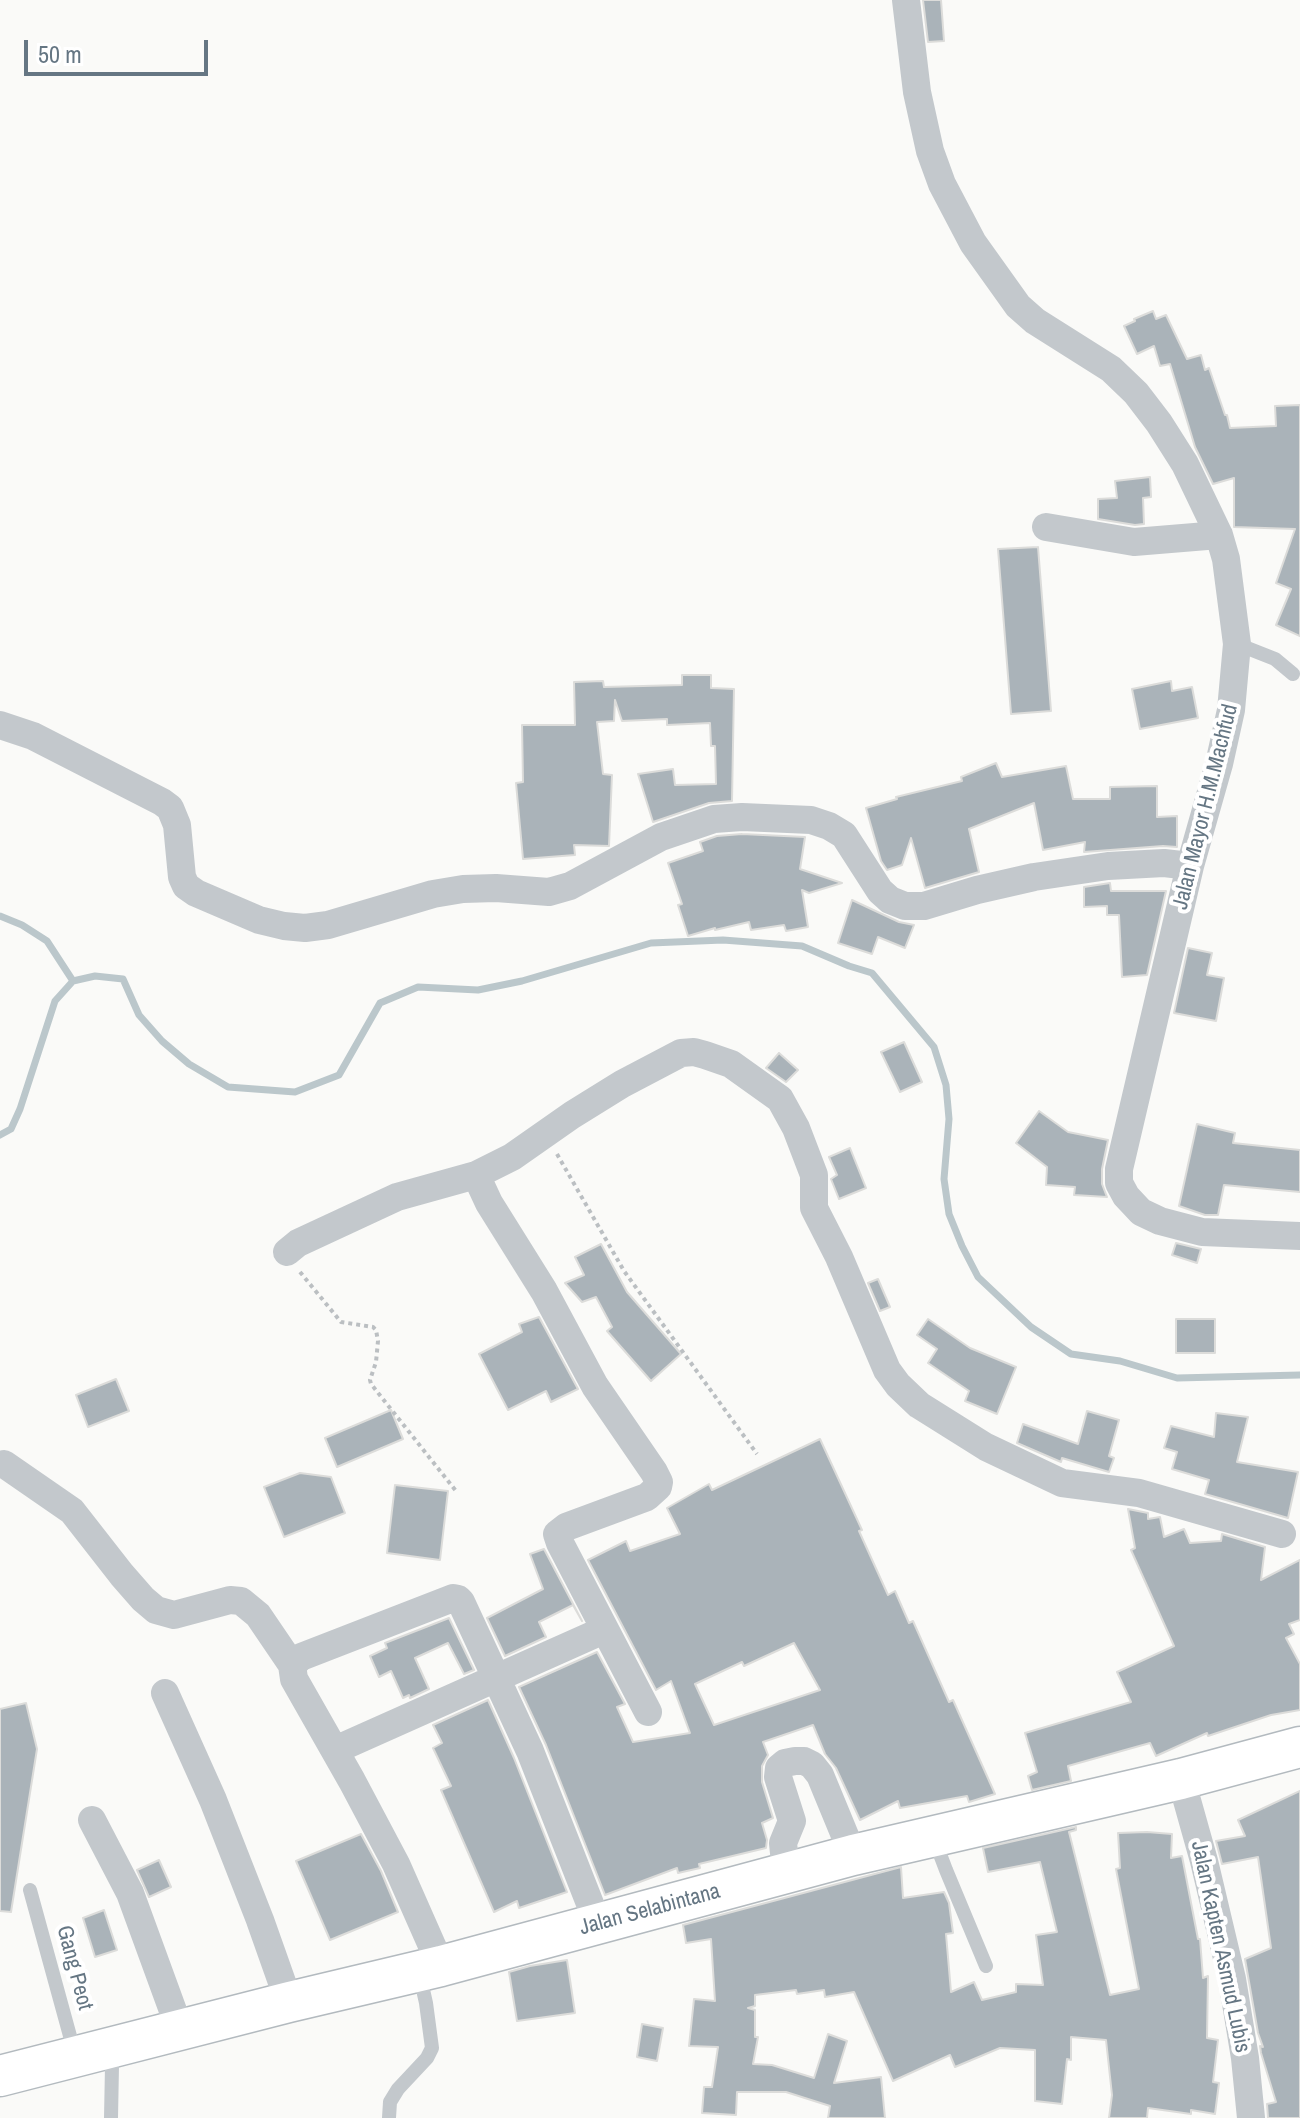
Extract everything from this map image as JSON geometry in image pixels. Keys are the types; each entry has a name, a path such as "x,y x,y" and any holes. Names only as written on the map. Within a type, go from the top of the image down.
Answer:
{"street":[{"name":"Jalan Mayor H.M.Machfud","path":"906,0 917,92 930,151 942,184 973,243 1018,306 1035,321 1111,369 1136,393 1185,464 1219,535 1226,559 1237,644 1231,710 1190,866 1119,1169 1119,1183 1141,1212 1160,1221 1202,1232 1300,1236"},
{"path":"1046,527 1134,542 1219,535"},
{"path":"0,725 33,736 162,802 170,808 177,825 182,877 186,886 259,920 284,926 305,928 328,925 433,894 463,889 549,892 570,886 661,837 714,819 742,817 811,820 829,826 844,835 880,891 890,900 905,906 924,906 1034,877 1108,866 1164,863 1190,866"},
{"path":"287,1252 298,1243 397,1197 476,1175 512,1157 622,1084 681,1053 694,1052 731,1064 780,1099 796,1128 814,1175 814,1208 839,1257 887,1370 919,1405 986,1447 1062,1483 1139,1493 1282,1534"},
{"path":"476,1175 489,1203 544,1291 595,1386 659,1482 647,1497 566,1527 557,1534 648,1712"},
{"path":"4,1464 72,1511 136,1591 156,1610 174,1615 230,1600 241,1601 258,1615 292,1665 294,1679 396,1864 430,1969"},
{"path":"292,1665 301,1657 455,1598 461,1602 530,1751 598,1924"},
{"path":"335,1750 604,1630"},
{"path":"165,1693 213,1800 289,2002"},
{"name":"Jalan Selabintana","path":"0,2076 430,1969 853,1855 1181,1779 1300,1747"},
{"path":"786,1873 783,1843 792,1821 778,1777 779,1768 785,1763 804,1761 820,1775 853,1855"},
{"name":"Jalan Kapten Asmud Lubis","path":"1181,1779 1232,1979 1251,2118"},
{"path":"92,1820 130,1893 180,2030"}],"lane":[{"path":"1237,644 1275,659 1293,674"},
{"path":"934,1836 986,1966"},
{"name":"Gang Peot","path":"30,1890 78,2056"},
{"path":"389,2118 390,2102 432,2048 426,2003 430,1969"},
{"path":"111,2118 112,2066 117,2045"}],"path":[{"path":"546,1134 624,1271 757,1454"},
{"path":"287,1252 291,1264 341,1322 376,1330 378,1341 371,1384 456,1491"}],"building":[{"path":"923,0 941,0 944,41 928,42"},
{"path":"1153,311 1156,319 1166,315 1187,359 1201,355 1205,370 1209,368 1230,428 1276,426 1275,406 1300,405 1300,636 1276,625 1291,589 1276,583 1295,529 1234,527 1234,478 1213,484 1195,447 1170,364 1160,366 1154,346 1137,354 1124,326"},
{"path":"1150,477 1151,497 1143,498 1144,524 1098,519 1098,499 1117,498 1115,481"},
{"path":"1038,547 1051,711 1011,714 998,549"},
{"path":"682,675 711,675 711,688 734,689 732,801 709,803 653,822 638,774 673,769 675,785 716,784 715,746 711,746 710,723 667,725 667,719 622,721 615,700 614,721 597,722 603,774 612,775 609,846 574,845 575,855 523,859 516,783 523,782 522,725 575,725 574,682 603,681 604,687 682,685"},
{"path":"1171,681 1172,691 1192,687 1198,718 1140,729 1132,689"},
{"path":"996,763 1002,777 1066,766 1073,799 1110,799 1110,787 1157,786 1157,817 1177,816 1177,847 1084,852 1085,842 1043,850 1034,803 969,829 979,872 925,888 911,838 902,865 887,870 881,861 866,808 896,797 962,781 961,777"},
{"path":"717,836 805,837 800,869 842,883 809,893 802,890 808,927 786,931 784,925 751,930 749,922 688,936 678,905 682,904 668,863 703,851 700,842"},
{"path":"1110,883 1111,891 1166,891 1147,975 1122,977 1119,915 1107,915 1107,906 1084,907 1084,887"},
{"path":"852,900 899,922 914,925 905,948 878,937 872,954 838,943"},
{"path":"1188,948 1212,953 1207,975 1224,978 1216,1021 1174,1013"},
{"path":"904,1042 922,1082 900,1092 881,1052"},
{"path":"779,1053 798,1070 786,1082 766,1068"},
{"path":"1039,1111 1068,1132 1108,1140 1102,1169 1102,1184 1107,1197 1074,1195 1075,1187 1046,1185 1047,1167 1016,1143"},
{"path":"1197,1124 1235,1133 1233,1143 1300,1150 1300,1192 1224,1185 1218,1215 1205,1215 1179,1206"},
{"path":"850,1148 866,1188 839,1199 831,1179 837,1175 829,1157"},
{"path":"1176,1243 1201,1249 1197,1263 1172,1255"},
{"path":"601,1244 627,1292 681,1354 651,1381 607,1331 612,1327 596,1297 582,1302 565,1283 584,1275 575,1257"},
{"path":"878,1279 890,1307 880,1311 868,1283"},
{"path":"539,1317 578,1389 551,1402 546,1391 508,1410 479,1354 522,1332 519,1324"},
{"path":"928,1319 970,1348 1016,1367 997,1414 965,1401 969,1391 928,1363 937,1349 917,1335"},
{"path":"1176,1319 1215,1319 1215,1353 1176,1353"},
{"path":"116,1379 129,1411 88,1427 76,1395"},
{"path":"391,1410 403,1439 337,1467 325,1438"},
{"path":"1087,1411 1119,1420 1109,1456 1114,1458 1109,1472 1062,1458 1061,1462 1017,1443 1023,1424 1078,1444"},
{"path":"1216,1413 1248,1417 1237,1462 1298,1472 1288,1518 1205,1494 1209,1480 1172,1469 1177,1452 1164,1448 1171,1426 1214,1437"},
{"path":"820,1439 888,1595 895,1591 909,1623 913,1621 995,1794 969,1802 967,1796 900,1808 898,1801 860,1820 813,1725 763,1742 768,1755 762,1766 762,1782 773,1818 762,1823 766,1848 699,1864 700,1868 678,1873 677,1868 605,1895 546,1745 519,1687 597,1652 625,1704 617,1707 633,1742 690,1733 671,1681 656,1690 588,1560 626,1541 630,1551 680,1534 667,1508 709,1484 712,1490","holes":["794,1643 820,1690 714,1725 695,1684"]},
{"path":"300,1473 331,1477 345,1513 284,1537 264,1487"},
{"path":"395,1485 448,1491 440,1560 387,1553"},
{"path":"1128,1509 1148,1513 1148,1519 1160,1517 1164,1537 1184,1529 1190,1543 1221,1541 1222,1534 1265,1547 1261,1580 1300,1560 1300,1620 1289,1624 1294,1634 1286,1638 1300,1664 1300,1710 1271,1715 1208,1736 1207,1733 1156,1756 1150,1743 1068,1766 1071,1781 1032,1790 1028,1776 1037,1772 1025,1733 1131,1702 1117,1672 1174,1646 1131,1550 1135,1548"},
{"path":"544,1549 582,1621 573,1605 539,1622 546,1637 505,1656 487,1618 543,1589 530,1554"},
{"path":"449,1618 474,1670 464,1674 448,1643 415,1658 429,1689 403,1698 391,1671 379,1677 370,1656 387,1648 385,1643"},
{"path":"488,1700 567,1892 519,1908 517,1901 494,1912 441,1790 451,1786 433,1748 442,1743 433,1725"},
{"path":"26,1703 37,1749 11,1912 0,1911 0,1709"},
{"path":"1300,1791 1300,2118 1268,2118 1267,2104 1276,2102 1261,2053 1260,2046 1263,2047 1245,1959 1271,1948 1258,1857 1222,1864 1216,1841 1245,1836 1238,1820"},
{"path":"1076,1827 1076,1830 1069,1832 1110,1995 1139,1989 1116,1869 1120,1868 1118,1833 1172,1834 1171,1858 1182,1856 1200,1939 1203,1978 1208,1976 1207,2038 1218,2040 1213,2082 1219,2083 1215,2114 1148,2108 1147,2118 1109,2118 1112,2095 1106,2040 1071,2037 1071,2060 1067,2059 1062,2104 1035,2101 1035,2050 1000,2048 955,2067 950,2055 893,2081 854,1992 825,1997 824,1990 755,1995 755,2006 748,2008 755,2010 755,2037 758,2037 753,2064 772,2065 814,2078 828,2034 847,2041 834,2083 881,2077 885,2118 828,2118 830,2106 786,2092 737,2092 736,2115 702,2113 704,2087 712,2087 718,2047 689,2046 694,1999 715,2001 711,1939 686,1943 683,1925 901,1867 903,1898 944,1892 949,1903 953,1933 946,1934 951,1992 974,1982 982,2000 1016,1992 1016,1984 1043,1985 1036,1935 1057,1932 1040,1862 988,1872 983,1848"},
{"path":"361,1834 398,1912 330,1940 296,1861"},
{"path":"159,1860 171,1887 149,1897 137,1870"},
{"path":"104,1910 117,1950 95,1957 83,1918"},
{"path":"567,1960 575,2013 517,2021 509,1972"},
{"path":"642,2024 663,2028 657,2061 637,2057"}],"waterway":[{"path":"0,916 47,941 73,981"},
{"path":"0,1135 11,1129 20,1109 55,1001 73,981 95,976 123,979 139,1015 162,1041 189,1064 228,1087 295,1092 339,1075 380,1003 418,987 478,990 522,981 651,943 723,940 802,946 872,973 934,1047 946,1085 949,1119 944,1179 949,1214 978,1277 1031,1327 1071,1354 1120,1361 1177,1378 1300,1375"}]}
